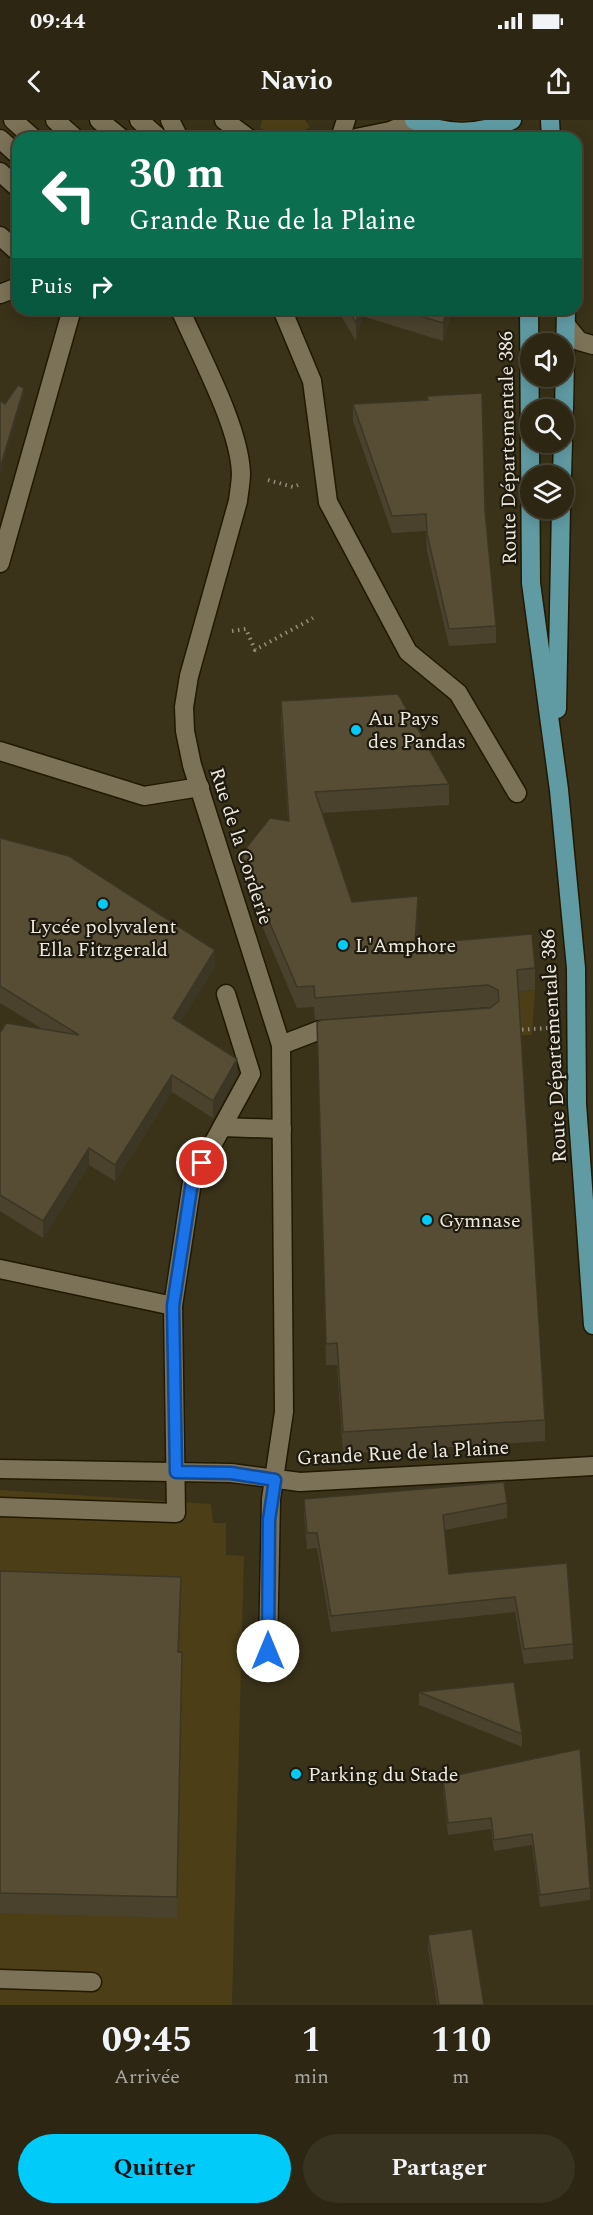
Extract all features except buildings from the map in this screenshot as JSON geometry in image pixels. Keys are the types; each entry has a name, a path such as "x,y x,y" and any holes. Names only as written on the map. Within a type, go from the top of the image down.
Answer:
{"main road":[{"path":"475,132 494,128 512,120"},
{"path":"414,121 448,132"},
{"name":"Route Départementale 386","path":"529,315 531,583 555,765 576,968 577,1104 593,1325"},
{"path":"564,315 564,399"},
{"name":"Route Départementale 386","path":"555,765 561,519"}],"street":[{"path":"13,120 26,132"},
{"path":"55,120 68,132"},
{"path":"99,120 114,132"},
{"path":"139,120 152,132"},
{"path":"224,120 240,132"},
{"path":"385,132 414,121"},
{"path":"0,139 12,150"},
{"path":"0,172 12,183"},
{"path":"0,236 12,247"},
{"path":"0,562 70,315"},
{"name":"Rue de la Corderie","path":"183,315 229,423 241,474 238,501 189,676 184,707 185,731 200,787 281,1045 284,1412 269,1520 268,1651"},
{"path":"284,315 312,381 328,502 408,652 458,693 517,793"},
{"path":"565,315 579,341 593,345"},
{"path":"0,751 144,796 200,787"},
{"path":"0,1507 176,1513 173,1306 192,1182 251,1074 226,994"},
{"path":"281,1045 320,1030 353,1028"},
{"path":"222,1127 282,1129"},
{"path":"0,1269 173,1306"},
{"name":"Grande Rue de la Plaine","path":"0,1469 231,1473 300,1482 593,1466"},
{"path":"0,1979 92,1982"}],"path":[{"path":"263,479 293,487"},
{"path":"236,632 246,629 255,650 313,618"},
{"path":"504,1030 551,1028"}],"shaded area":[{"path":"262,120 305,120 310,127 299,132 273,132 260,128"},
{"path":"535,990 532,1035 497,1036 490,994"},
{"path":"0,1490 211,1504 213,1523 226,1523 226,1555 244,1556 232,2005 0,2005"}],"place":[{"name":"Au Pays des Pandas","path":"356,730"},
{"name":"Lycée polyvalent Ella Fitzgerald","path":"103,904"},
{"name":"L'Amphore","path":"343,945"},
{"name":"Gymnase","path":"427,1220"},
{"name":"Parking du Stade","path":"296,1774"}],"route":[{"path":"202,1163 192,1182 173,1306 174,1458 176,1472 231,1473 275,1480 269,1520 268,1651"}]}
